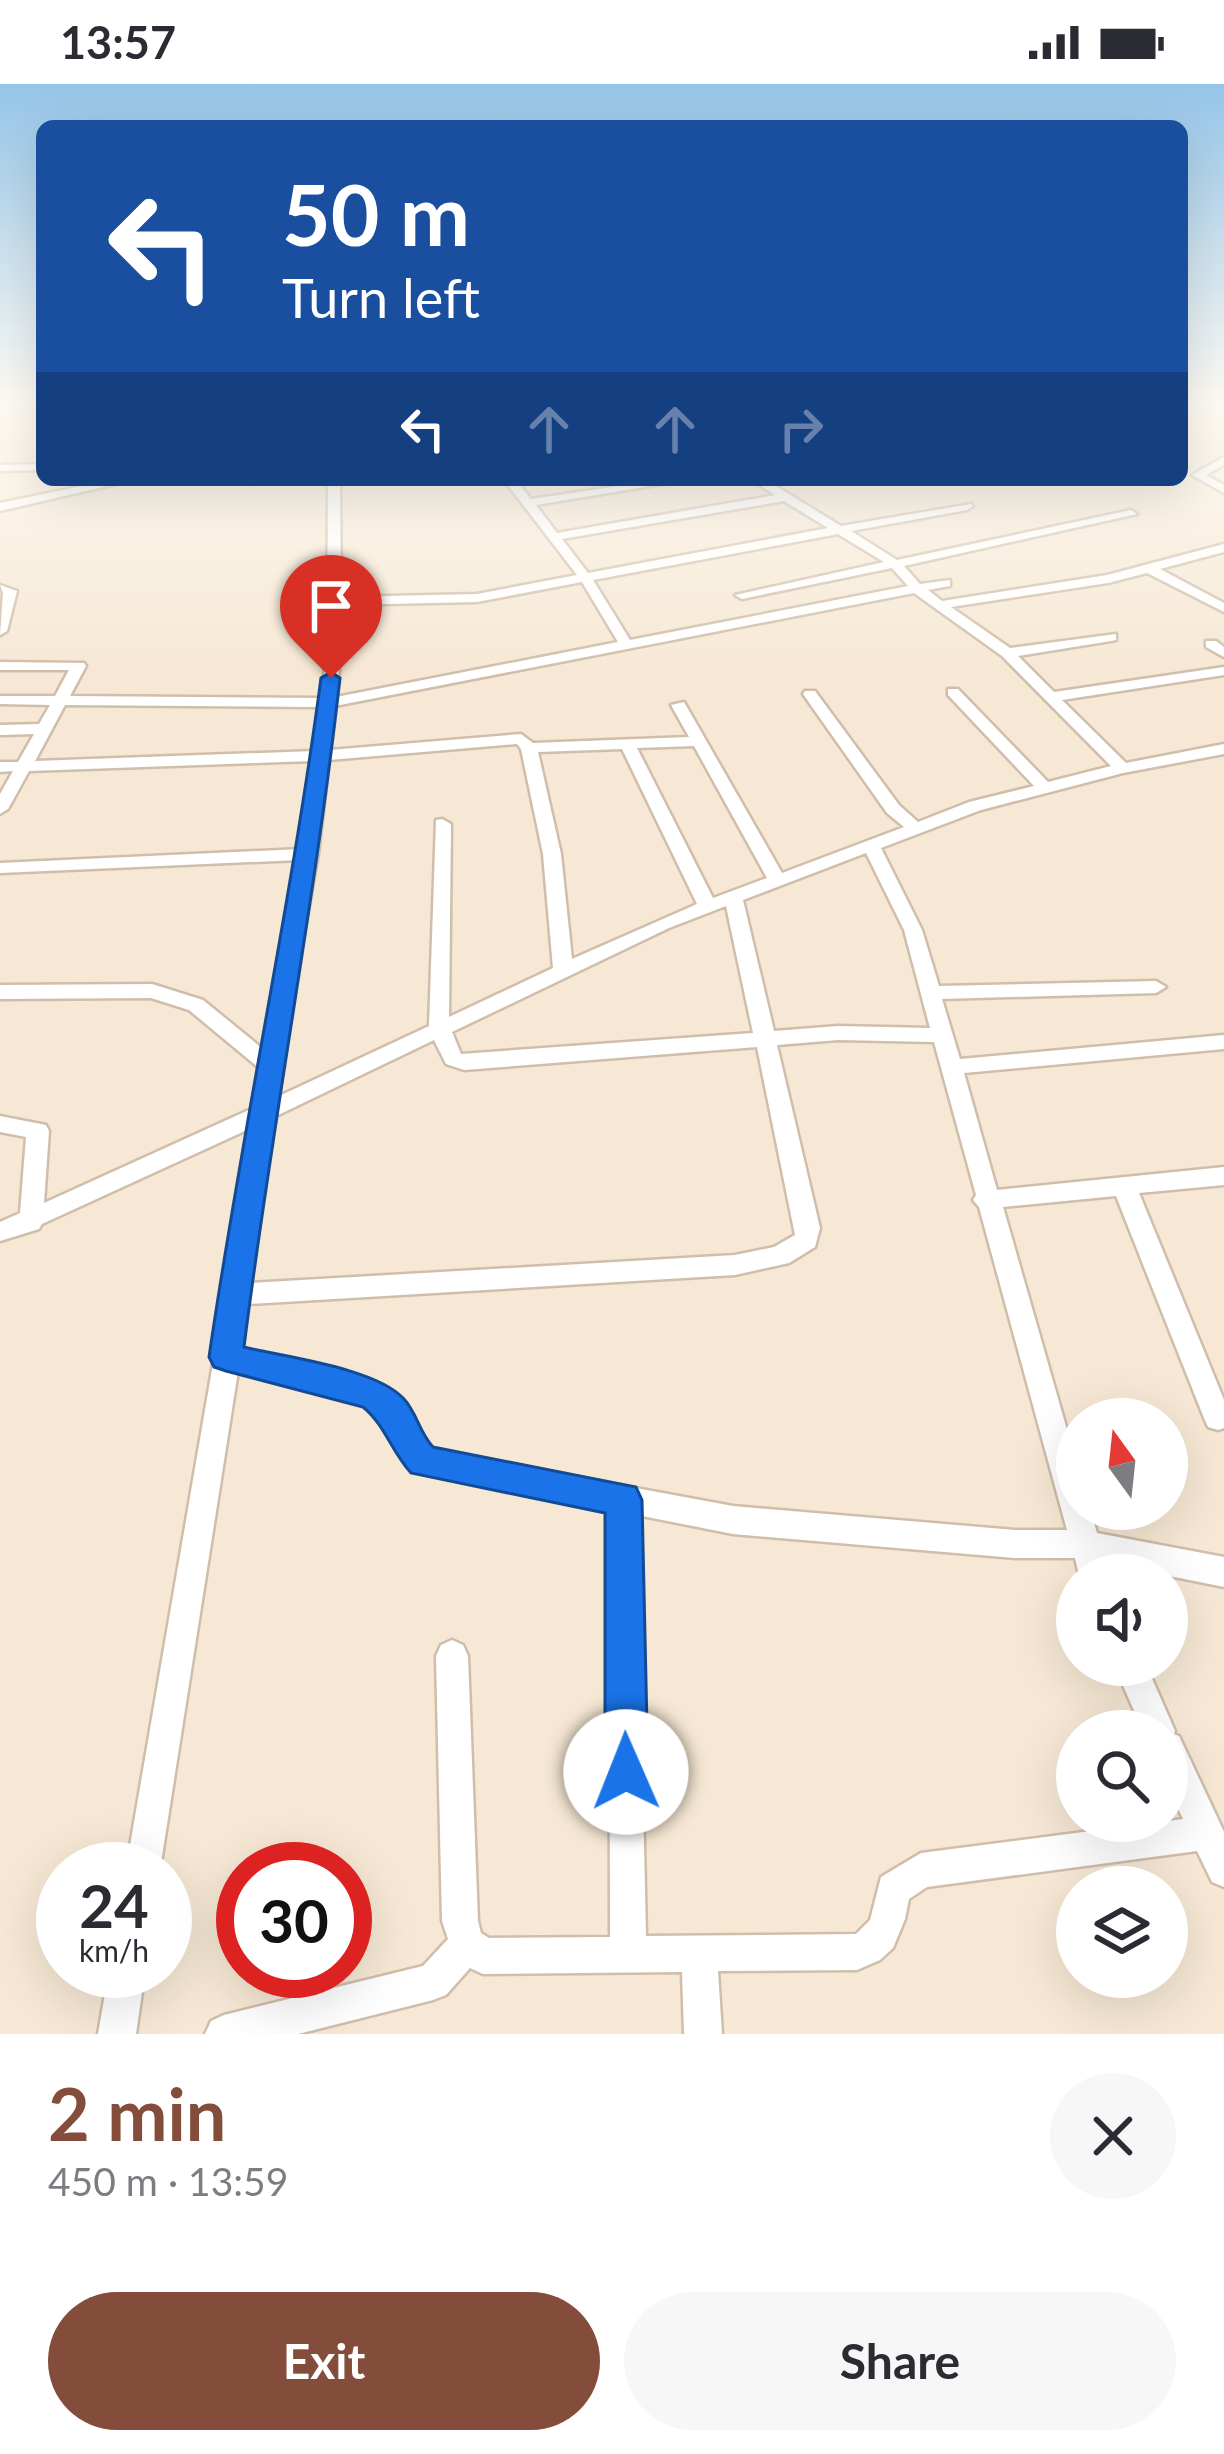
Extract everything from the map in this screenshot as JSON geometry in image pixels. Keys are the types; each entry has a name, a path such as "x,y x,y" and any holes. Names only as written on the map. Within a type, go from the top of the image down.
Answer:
{"street":[{"path":"0,506 73,491"},
{"path":"147,1842 237,1294 260,1114 309,854 328,703 334,491"},
{"path":"519,491 583,574 625,643"},
{"path":"529,503 608,491"},
{"path":"777,491 895,564 916,588 1006,653 1122,768"},
{"path":"555,537 786,496"},
{"path":"332,601 477,598 583,574 968,506"},
{"path":"742,595 1130,514"},
{"path":"939,605 1150,569 1224,548"},
{"path":"1150,569 1224,608"},
{"path":"0,700 328,703 945,583"},
{"path":"0,590 10,591 0,631"},
{"path":"1006,653 1111,638"},
{"path":"0,666 77,664 0,809"},
{"path":"1051,697 1224,670"},
{"path":"953,692 1045,788"},
{"path":"809,694 893,809 915,827"},
{"path":"679,705 777,880"},
{"path":"0,730 45,729"},
{"path":"0,767 321,756 496,737 521,739 529,748 552,854 562,970"},
{"path":"529,748 700,741"},
{"path":"627,744 708,907"},
{"path":"0,1232 31,1222 562,970 733,897 915,827 1122,768 1224,749"},
{"path":"442,824 439,1027 446,1052 464,1063 767,1038 944,1035"},
{"path":"870,843 913,930 1086,1554"},
{"path":"0,868 309,854"},
{"path":"237,1294 735,1265 794,1251 807,1240 808,1228 733,897"},
{"path":"932,993 1156,987"},
{"path":"0,992 152,991 196,1006 269,1065"},
{"path":"953,1067 1224,1042"},
{"path":"0,1124 38,1131 31,1222"},
{"path":"985,1199 1224,1175"},
{"path":"1124,1186 1218,1418"},
{"path":"226,1357 373,1394 394,1412 406,1443 423,1461 733,1520 1015,1544 1082,1544 1224,1572"},
{"path":"623,1500 628,1954"},
{"path":"452,1656 460,1922 467,1944 483,1956 857,1952 873,1947 884,1933 893,1889 921,1870 1205,1833"},
{"path":"1188,1795 1224,1870"},
{"path":"224,2034 433,1982 467,1944"},
{"path":"699,1953 703,2034"},
{"path":"117,2034 123,1998"}],"shaded area":[{"path":"0,491 1224,491 1224,2034 0,2034"}],"route":[{"path":"331,678 309,854 252,1166 226,1357 373,1394 394,1412 406,1443 423,1461 623,1500 626,1772"}]}
